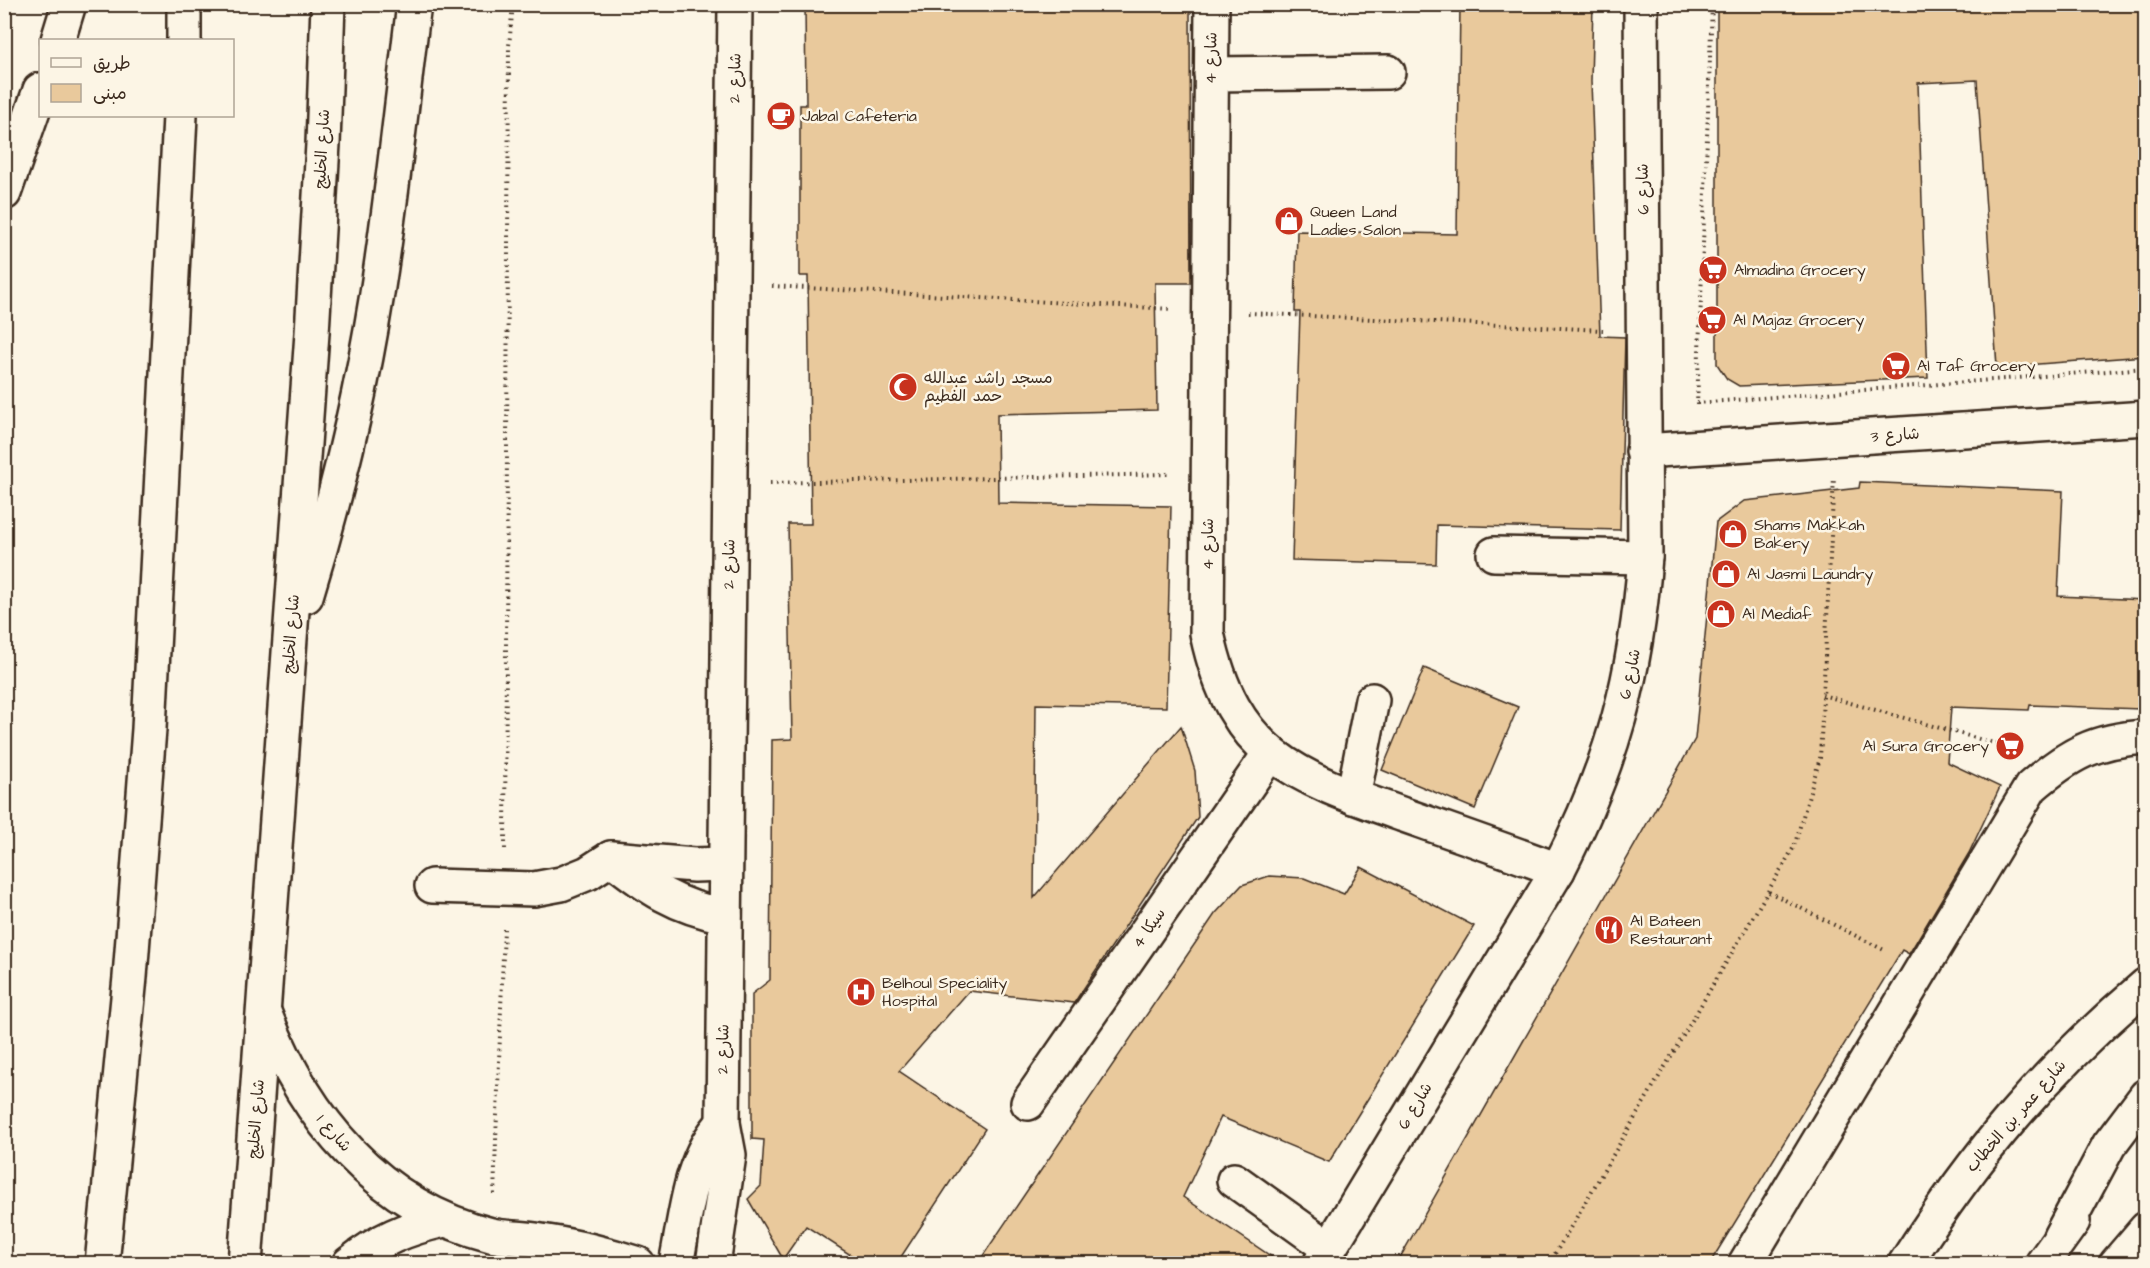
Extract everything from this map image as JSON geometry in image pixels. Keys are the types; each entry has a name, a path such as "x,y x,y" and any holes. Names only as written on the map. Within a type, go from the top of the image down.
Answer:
{"main road":[{"path":"58,39 69,4"},
{"path":"184,4 184,39"},
{"name":"شارع الخليج","path":"246,1263 313,321 328,4"},
{"path":"289,653 323,541 351,427 367,347 381,268 414,4"},
{"name":"شارع 2","path":"713,1263 729,1155 723,1123 735,4"},
{"name":"شارع 4","path":"1212,4 1207,633 1214,667 1233,709 1246,728 1270,753 1296,771 1324,786 1353,797 1558,870"},
{"name":"شارع 6","path":"1324,1256 1558,870 1588,812 1611,750 1623,708 1640,622 1645,557 1641,4"},
{"path":"1211,74 1388,72"},
{"path":"4,193 39,93"},
{"path":"102,1263 130,977 149,729 180,117"},
{"name":"شارع 3","path":"1644,451 2145,418"},
{"path":"1494,554 1645,557"},
{"path":"1353,797 1372,700"},
{"path":"1744,1263 2031,787 2061,761 2096,744 2145,737"},
{"name":"4 سيكا","path":"1028,1103 1270,753"},
{"path":"611,858 667,899 699,911 725,916"},
{"path":"432,886 534,889 561,884 588,873 611,858 694,866 725,864"},
{"name":"شارع عمر بن الخطاب","path":"1905,1263 1947,1199 1995,1136 2047,1076 2104,1020 2145,985"},
{"name":"شارع 1","path":"264,1012 278,1050 297,1085 333,1134 376,1177 409,1201 444,1220 493,1235 583,1249 638,1263"},
{"path":"2051,1250 2109,1145 2145,1096"},
{"path":"676,1263 696,1167 703,1149 723,1123"},
{"path":"2051,1250 2145,1135"},
{"path":"1234,1180 1324,1256"},
{"path":"349,1263 370,1247 393,1234 444,1220"},
{"path":"2116,1263 2145,1229"}],"path":[{"path":"493,1235 505,889 509,46 513,4"},
{"path":"1696,448 1712,4"},
{"path":"1697,404 2145,369"},
{"path":"1549,1263 1794,847 1820,758 1836,439"},
{"path":"730,483 1208,473"},
{"path":"1822,695 2061,761"},
{"path":"1769,892 1921,969"}],"building":[{"path":"805,4 1190,4 1191,283 1155,283 1157,410 997,414 998,503 1171,506 1166,707 1036,704 1034,898 1181,726 1195,771 1198,817 1074,1003 969,991 899,1071 985,1129 897,1263 863,1263 806,1226 783,1259 748,1199 761,1186 764,1140 752,1139 752,994 770,980 772,740 792,739 788,524 811,524 808,276 800,276 800,105 806,105"},
{"path":"1460,4 1593,4 1591,81 1600,336 1625,337 1620,530 1437,525 1436,564 1292,560 1300,312 1295,312 1297,231 1457,234"},
{"path":"1717,4 2145,4 2145,356 1997,367 1977,80 1918,83 1928,378 1739,386 1727,379 1717,364"},
{"path":"1860,482 2063,491 2058,596 2145,600 2141,709 2030,705 2029,710 1951,707 1947,762 2000,787 1969,853 1909,954 1902,950 1710,1263 1397,1263 1695,739 1716,522 1744,501 1859,488"},
{"path":"1424,668 1518,707 1475,809 1382,770"},
{"path":"1361,867 1474,926 1329,1162 1221,1117 1183,1197 1281,1263 978,1263 1215,914 1242,885 1269,876 1304,878 1344,894"}],"place":[{"name":"Jabal Cafeteria","path":"781,116"},
{"name":"Queen Land Ladies Salon","path":"1289,221"},
{"name":"Almadina Grocery","path":"1713,270"},
{"name":"Al Majaz Grocery","path":"1712,320"},
{"name":"Al Taf Grocery","path":"1896,366"},
{"name":"مسجد راشد عبدالله حمد الفطيم","path":"903,387"},
{"name":"Shams Makkah Bakery","path":"1733,534"},
{"name":"Al Jasmi Laundry","path":"1726,574"},
{"name":"Al Mediaf","path":"1721,614"},
{"name":"Al Sura Grocery","path":"2010,746"},
{"name":"Al Bateen Restaurant","path":"1609,930"},
{"name":"Belhoul Speciality Hospital","path":"861,992"}]}
